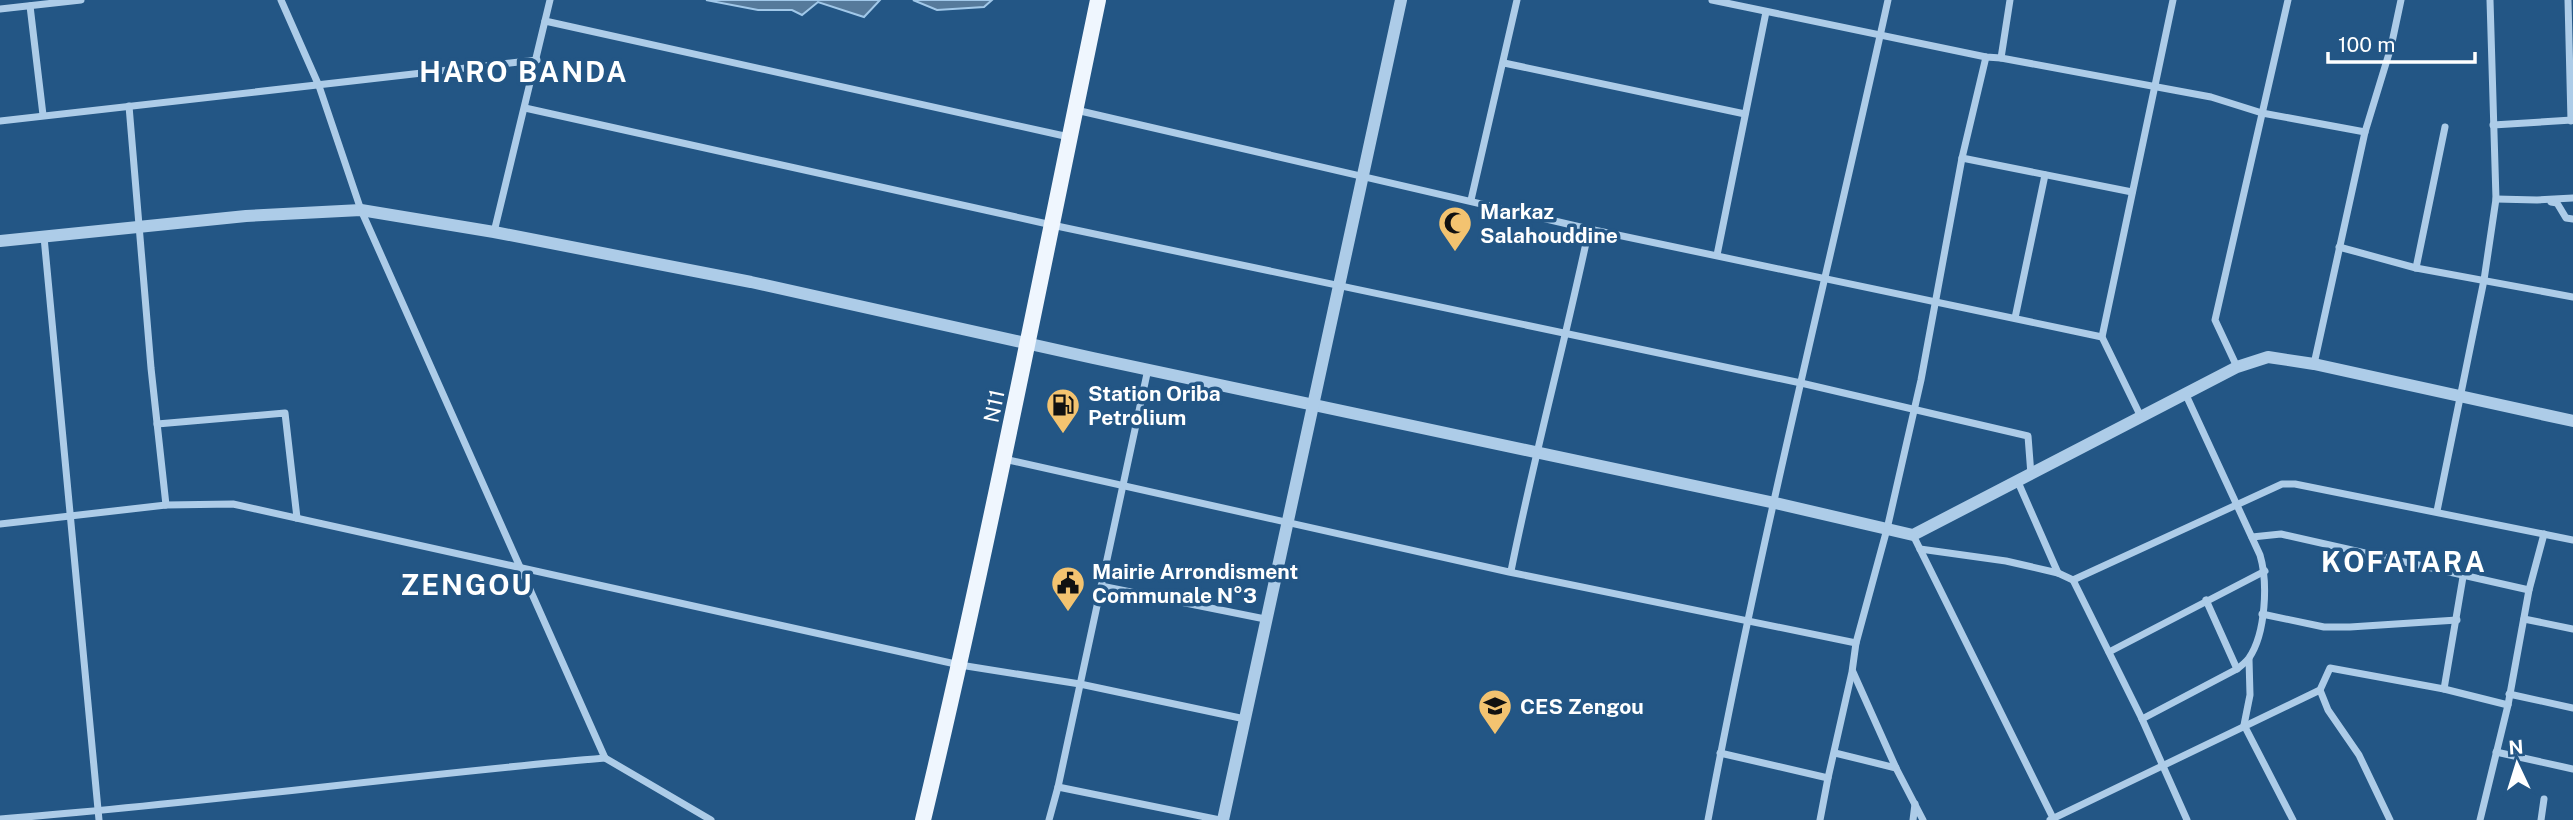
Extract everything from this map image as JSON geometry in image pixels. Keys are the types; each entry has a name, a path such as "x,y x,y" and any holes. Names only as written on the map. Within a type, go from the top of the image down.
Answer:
{"main road":[{"name":"N11","path":"923,820 961,665 1098,0"}],"street":[{"path":"0,9 81,0"},
{"path":"281,0 318,86 361,209 605,758"},
{"path":"494,232 550,0"},
{"path":"1058,787 1221,820 1401,0"},
{"path":"1471,200 1517,0"},
{"path":"1712,0 1986,57 2211,97 2262,113 2365,132"},
{"path":"1708,820 1746,620 1889,0"},
{"path":"2001,58 2010,0"},
{"path":"2141,418 2102,337 2173,0"},
{"path":"2237,367 2214,320 2288,0"},
{"path":"2314,364 2365,132 2391,47 2401,0"},
{"path":"2437,512 2484,280 2496,199 2490,0"},
{"path":"2493,125 2572,120 2568,0"},
{"path":"30,6 43,115"},
{"path":"1717,255 1766,12"},
{"path":"545,21 1069,137"},
{"path":"1820,820 1856,643 1887,529 1913,411 1962,158 1986,57"},
{"path":"0,121 537,60"},
{"path":"1504,63 1745,114"},
{"path":"129,106 138,228 166,505"},
{"path":"525,108 1052,225 1801,383 2028,436 2031,475"},
{"path":"1075,109 1589,229 2102,337"},
{"path":"2416,268 2445,127"},
{"path":"1962,158 2132,192"},
{"path":"2015,318 2045,175"},
{"path":"2496,199 2573,198"},
{"path":"2537,200 2557,203 2566,218 2573,219"},
{"path":"0,242 246,216 361,209 751,282 1775,503 1913,536 2237,367 2268,357 2314,364 2573,421"},
{"path":"1511,571 1589,229"},
{"path":"44,237 99,816"},
{"path":"2339,247 2416,268 2573,297"},
{"path":"1049,820 1148,369"},
{"path":"2186,395 2252,537 2264,571 2262,614 2256,643 2249,659 2250,695 2244,725 2293,820"},
{"path":"157,424 285,413 297,518"},
{"path":"1004,459 1511,571 1856,643"},
{"path":"2018,482 2058,573"},
{"path":"2073,580 2272,487 2295,484 2573,540"},
{"path":"0,524 166,505 221,503 961,665 1080,684 1245,719"},
{"path":"2252,537 2281,534 2529,590"},
{"path":"2480,820 2508,705 2529,590 2544,534"},
{"path":"1913,536 2053,820 2320,690 2331,668 2444,689 2508,705"},
{"path":"1920,549 2006,561 2058,573 2073,580 2142,719 2187,820"},
{"path":"2109,652 2264,571"},
{"path":"2444,689 2463,577"},
{"path":"1101,586 1265,619"},
{"path":"2206,600 2237,669"},
{"path":"2262,614 2324,626 2350,627 2457,620"},
{"path":"2524,619 2573,629"},
{"path":"2142,719 2237,669 2249,659"},
{"path":"1852,672 1923,820"},
{"path":"2320,690 2328,710 2359,755 2390,820"},
{"path":"2509,694 2573,708"},
{"path":"2496,752 2573,769"},
{"path":"1720,753 1828,778"},
{"path":"1835,753 1896,768"},
{"path":"0,819 99,816 481,768 605,758 711,820"},
{"path":"2540,820 2544,799"},
{"path":"1913,820 1916,804"}],"water":[{"path":"706,0 880,0 864,17 818,2 802,15 792,10 758,10"},
{"path":"913,0 992,0 984,7 937,10"}],"place":[{"name":"Markaz Salahouddine","path":"1455,253"},
{"name":"Station Oriba Petrolium","path":"1063,435"},
{"name":"Mairie Arrondisment Communale N°3","path":"1068,613"},
{"name":"CES Zengou","path":"1495,736"}],"district":[{"name":"HARO BANDA","path":"524,71"},
{"name":"KOFATARA","path":"2404,561"},
{"name":"ZENGOU","path":"467,584"}]}
